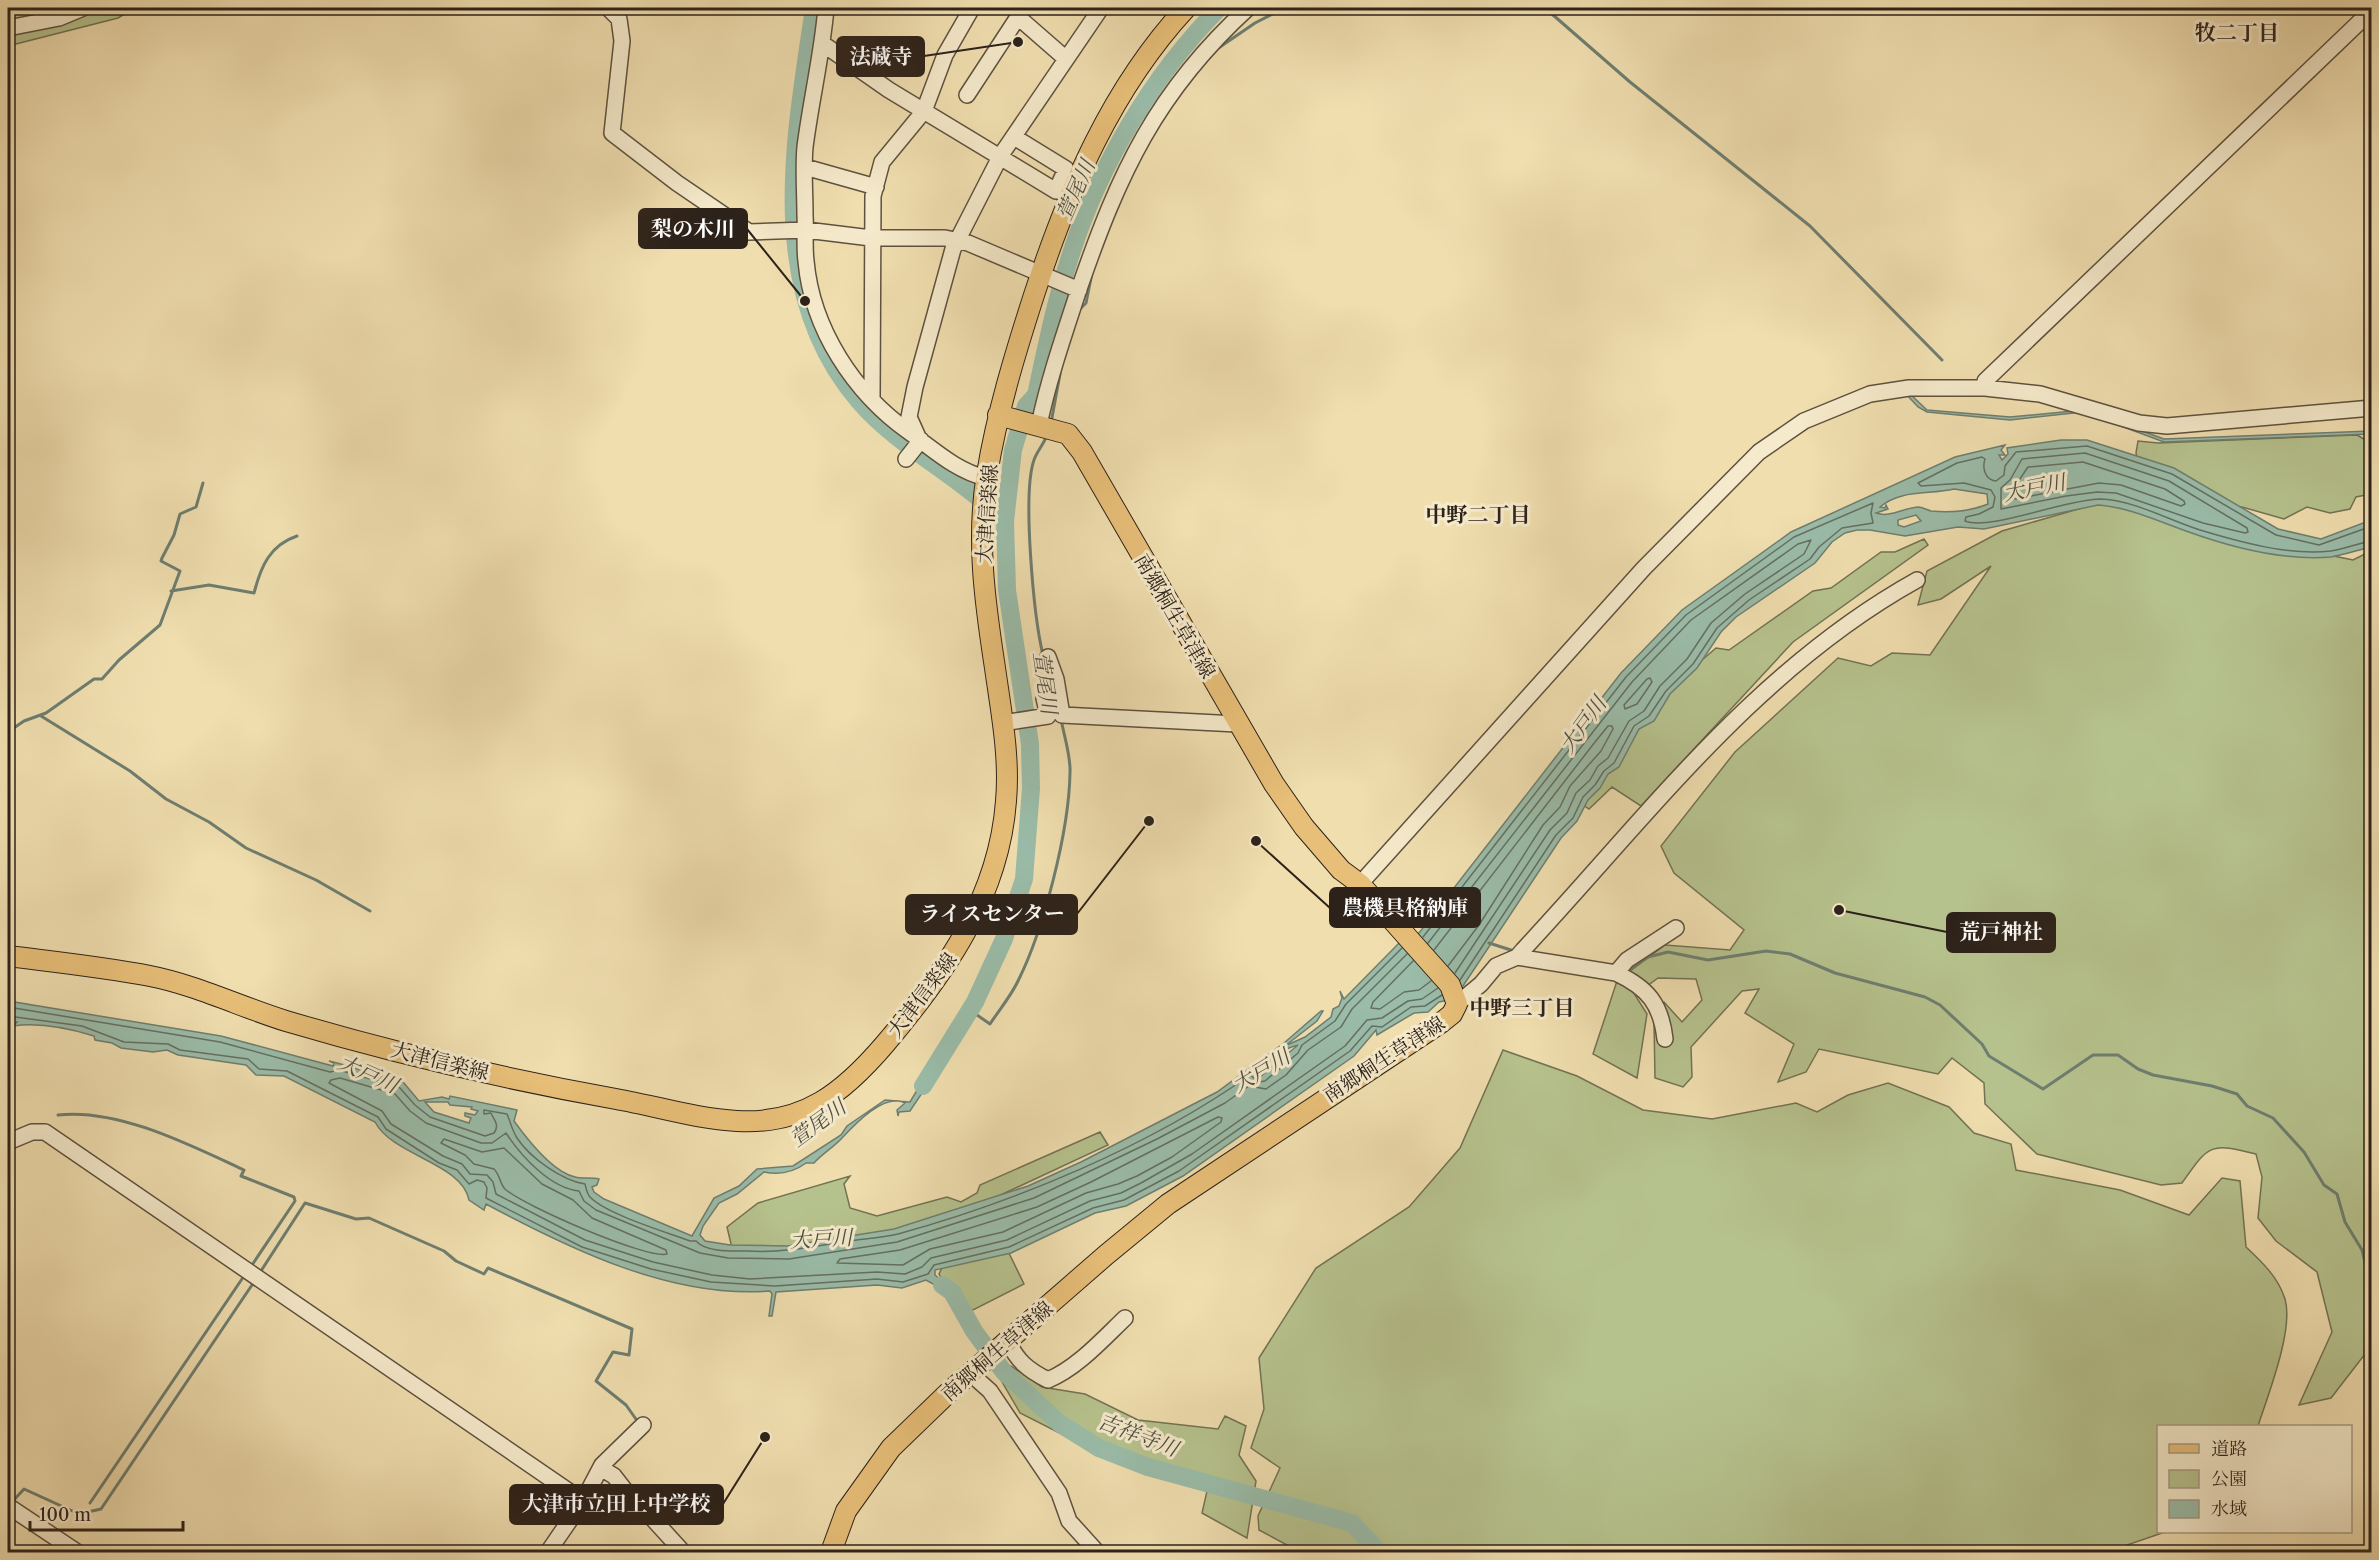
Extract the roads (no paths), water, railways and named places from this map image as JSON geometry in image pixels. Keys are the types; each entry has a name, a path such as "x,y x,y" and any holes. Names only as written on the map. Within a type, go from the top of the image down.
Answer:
{"main road":[{"name":"大津信楽線","path":"8,956 155,977 285,1020 533,1084 738,1122 775,1120 817,1106 854,1079 909,1016 963,942 995,871 1007,800 1007,722 985,599 981,551 985,485 1001,416 1044,277 1067,184 1143,60 1186,8"},
{"name":"南郷桐生草津線","path":"831,1552 846,1511 866,1479 891,1448 1007,1342 1168,1204 1442,1022 1452,1014 1456,1000 1394,922 1360,884 1341,870 1304,827 1274,784 1237,724 1082,452 1068,434 1001,416"}],"street":[{"path":"8,28 59,18 83,8"},
{"path":"608,8 619,19 621,41 612,133 677,183 749,232 803,230 871,238 903,236 958,241 1079,290"},
{"path":"826,8 805,150 803,230 806,261 821,318 839,358 856,383 896,423 985,485"},
{"path":"872,399 871,238 876,187 882,162 924,111 945,55 972,8"},
{"path":"920,440 909,417 958,241 1001,155 1101,8"},
{"path":"1037,424 1060,344 1097,237 1145,130 1201,54 1248,8"},
{"path":"1985,388 1985,381 2372,10"},
{"path":"967,95 1018,17 1065,58"},
{"path":"822,40 924,111 1001,155 1056,191 1067,184 1066,169 1014,137"},
{"path":"805,167 876,187"},
{"path":"1360,884 1644,568 1759,452 1804,421 1870,393 1909,388 1985,388 2040,394 2139,423 2167,426 2372,408"},
{"path":"906,459 920,440"},
{"path":"1456,1000 1481,984 1496,966 1520,954 1621,838 1713,740 1772,683 1879,601 1917,580"},
{"path":"1048,657 1056,679 1062,715 1237,724"},
{"path":"1007,722 1048,716 1044,698"},
{"path":"1616,973 1627,960 1676,928"},
{"path":"1520,954 1616,973 1642,989 1651,998 1662,1019 1665,1039"},
{"path":"8,1142 32,1132 45,1132 583,1501"},
{"path":"1007,1342 1015,1357 1029,1371 1048,1380 1057,1376 1095,1347 1125,1318"},
{"path":"971,1374 990,1392 1059,1493 1069,1521 1097,1552"},
{"path":"548,1552 583,1501 602,1468 643,1425"},
{"path":"602,1468 614,1476 638,1507 652,1518 683,1552"},
{"path":"8,1506 76,1552"}],"water":[{"path":"1910,394 1927,410 2010,417 2084,410 2164,439 2371,431 2371,434 2164,442 2083,412 2010,420 1927,412 1918,407 1907,395"},
{"name":"大戸川","path":"2061,440 2087,440 2174,468 2278,529 2321,539 2371,520 2371,547 2331,557 2313,558 2257,552 2203,537 2132,511 2098,505 1984,529 1958,527 1905,536 1870,530 1845,533 1832,542 1815,563 1736,617 1721,632 1697,668 1670,694 1654,721 1639,729 1619,767 1608,774 1600,788 1588,800 1577,821 1561,838 1463,986 1449,1000 1439,1002 1428,1012 1414,1013 1377,1035 1376,1030 1354,1056 1183,1176 1126,1206 1095,1213 1011,1253 935,1270 935,1275 954,1292 960,1303 948,1292 926,1280 902,1288 877,1285 776,1292 772,1316 769,1316 772,1294 770,1291 733,1291 696,1287 659,1279 552,1238 486,1204 484,1210 469,1200 464,1187 454,1177 396,1143 384,1134 375,1122 284,1076 256,1075 246,1065 178,1055 167,1050 153,1052 121,1048 112,1043 95,1040 94,1036 64,1028 44,1025 13,1026 17,1022 8,1022 8,1001 221,1036 333,1066 334,1063 329,1061 403,1082 419,1101 442,1097 449,1099 450,1096 517,1110 514,1121 541,1154 558,1169 575,1177 599,1179 597,1185 592,1187 594,1192 604,1199 692,1236 714,1198 739,1186 757,1169 793,1166 841,1135 847,1126 885,1100 896,1101 871,1111 814,1163 806,1163 786,1172 764,1172 737,1194 719,1203 703,1226 700,1235 705,1241 730,1245 787,1246 894,1229 1028,1186 1081,1162 1217,1092 1284,1043 1321,1011 1323,1011 1317,1021 1285,1046 1305,1037 1331,1017 1333,1009 1339,1006 1342,998 1340,991 1344,999 1399,943 1419,933 1621,673 1682,610 1791,532 1955,457 2005,445 2001,450 2005,455 1999,455 2002,460 2008,454 2007,448","holes":["1954,489 1987,494 1988,504 1953,512 1931,511 1918,507 1891,514 1876,513 1888,509 1886,505 1885,508 1880,507 1897,497","1916,515 1921,521 1904,527 1898,525 1898,520","1298,1045 1261,1076 1259,1075 1276,1056","425,1102 448,1102 450,1105 472,1107 471,1109 478,1111 475,1115 465,1113 465,1116 471,1118 469,1123 434,1112"]},
{"path":"937,1057 936,1072 910,1111 899,1112 898,1116 897,1110 905,1103 898,1101 910,1102"}],"waterway":[{"path":"814,8 800,109 795,160 794,212 798,263 809,311 829,358 859,401 890,431 993,510"},
{"name":"萱尾川","path":"923,1086 975,1002 1004,939 1024,879 1031,788 1030,744 1007,590 1005,521 1013,450 1026,406 1036,395 1065,274 1096,189 1112,156 1150,92 1195,34 1219,8"},
{"path":"1217,49 1255,23 1284,8"},
{"path":"1545,8 1630,82 1810,226 1942,360"},
{"path":"1079,310 1086,303 1092,273"},
{"path":"1051,423 1060,374"},
{"path":"1043,655 1033,586 1029,500 1034,460 1047,435"},
{"path":"8,732 24,721 46,713 94,679 102,679 119,660 160,625 180,571 161,561 174,535 180,514 196,507 203,483"},
{"path":"171,591 209,585 254,593 264,565 273,551 297,536"},
{"path":"41,716 130,771 166,799 209,822 246,848 316,880 370,911"},
{"path":"968,1014 977,1015 990,1024 1018,981 1028,960 1046,908 1060,851 1069,796 1069,760 1061,719"},
{"path":"1489,943 1514,951"},
{"path":"1627,971 1648,957 1668,952 1708,960 1766,951 1790,954 1835,973 1925,997 1940,1005 1982,1044 1989,1056 2043,1089 2093,1055 2118,1055 2138,1069 2153,1075 2212,1086 2237,1094 2247,1106 2273,1118 2304,1152 2324,1185 2337,1194 2345,1222 2362,1250 2372,1291"},
{"path":"58,1115 81,1114 105,1117 153,1130 244,1170 241,1176 294,1197 295,1201 250,1268"},
{"path":"259,1274 305,1203 356,1219 369,1218 444,1251 456,1261 484,1274 488,1268 632,1329 629,1355 613,1352 596,1381 626,1405 638,1422"},
{"path":"90,1503 244,1276"},
{"path":"12,1502 24,1489 79,1514 101,1509 254,1282"},
{"name":"吉祥寺川","path":"942,1285 952,1292 974,1331 1004,1372 1059,1423 1099,1448 1148,1467 1352,1523 1379,1552"}],"place":[{"name":"法蔵寺","path":"1018,42"},
{"name":"梨の木川","path":"805,301"},
{"name":"ライスセンター","path":"1149,821"},
{"name":"農機具格納庫","path":"1256,841"},
{"name":"荒戸神社","path":"1839,910"},
{"name":"大津市立田上中学校","path":"765,1437"}],"district":[{"name":"牧二丁目","path":"2237,33"},
{"name":"中野二丁目","path":"1478,515"},
{"name":"中野三丁目","path":"1522,1008"}]}
